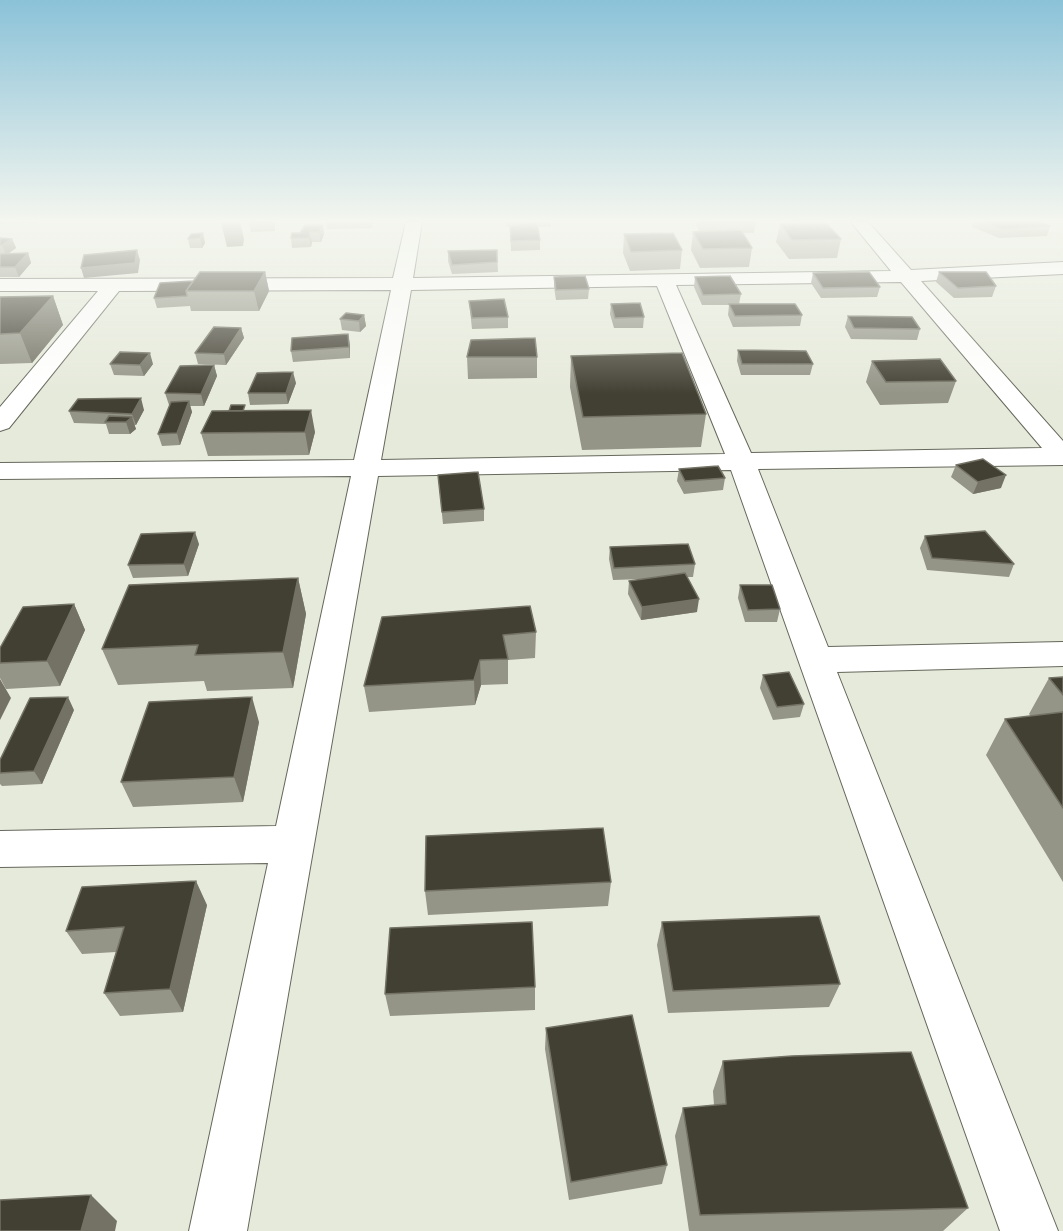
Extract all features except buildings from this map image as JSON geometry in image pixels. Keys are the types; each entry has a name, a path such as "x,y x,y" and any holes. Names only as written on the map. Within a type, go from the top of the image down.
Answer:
{"street":[{"path":"218,1231 365,468 404,279"},
{"path":"0,285 403,284 641,279"},
{"path":"664,279 741,461 1029,1231"},
{"path":"911,279 1063,456"},
{"path":"0,423 111,286"},
{"path":"0,471 365,468 1063,456"},
{"path":"815,660 1063,654"},
{"path":"0,849 293,844"}]}
